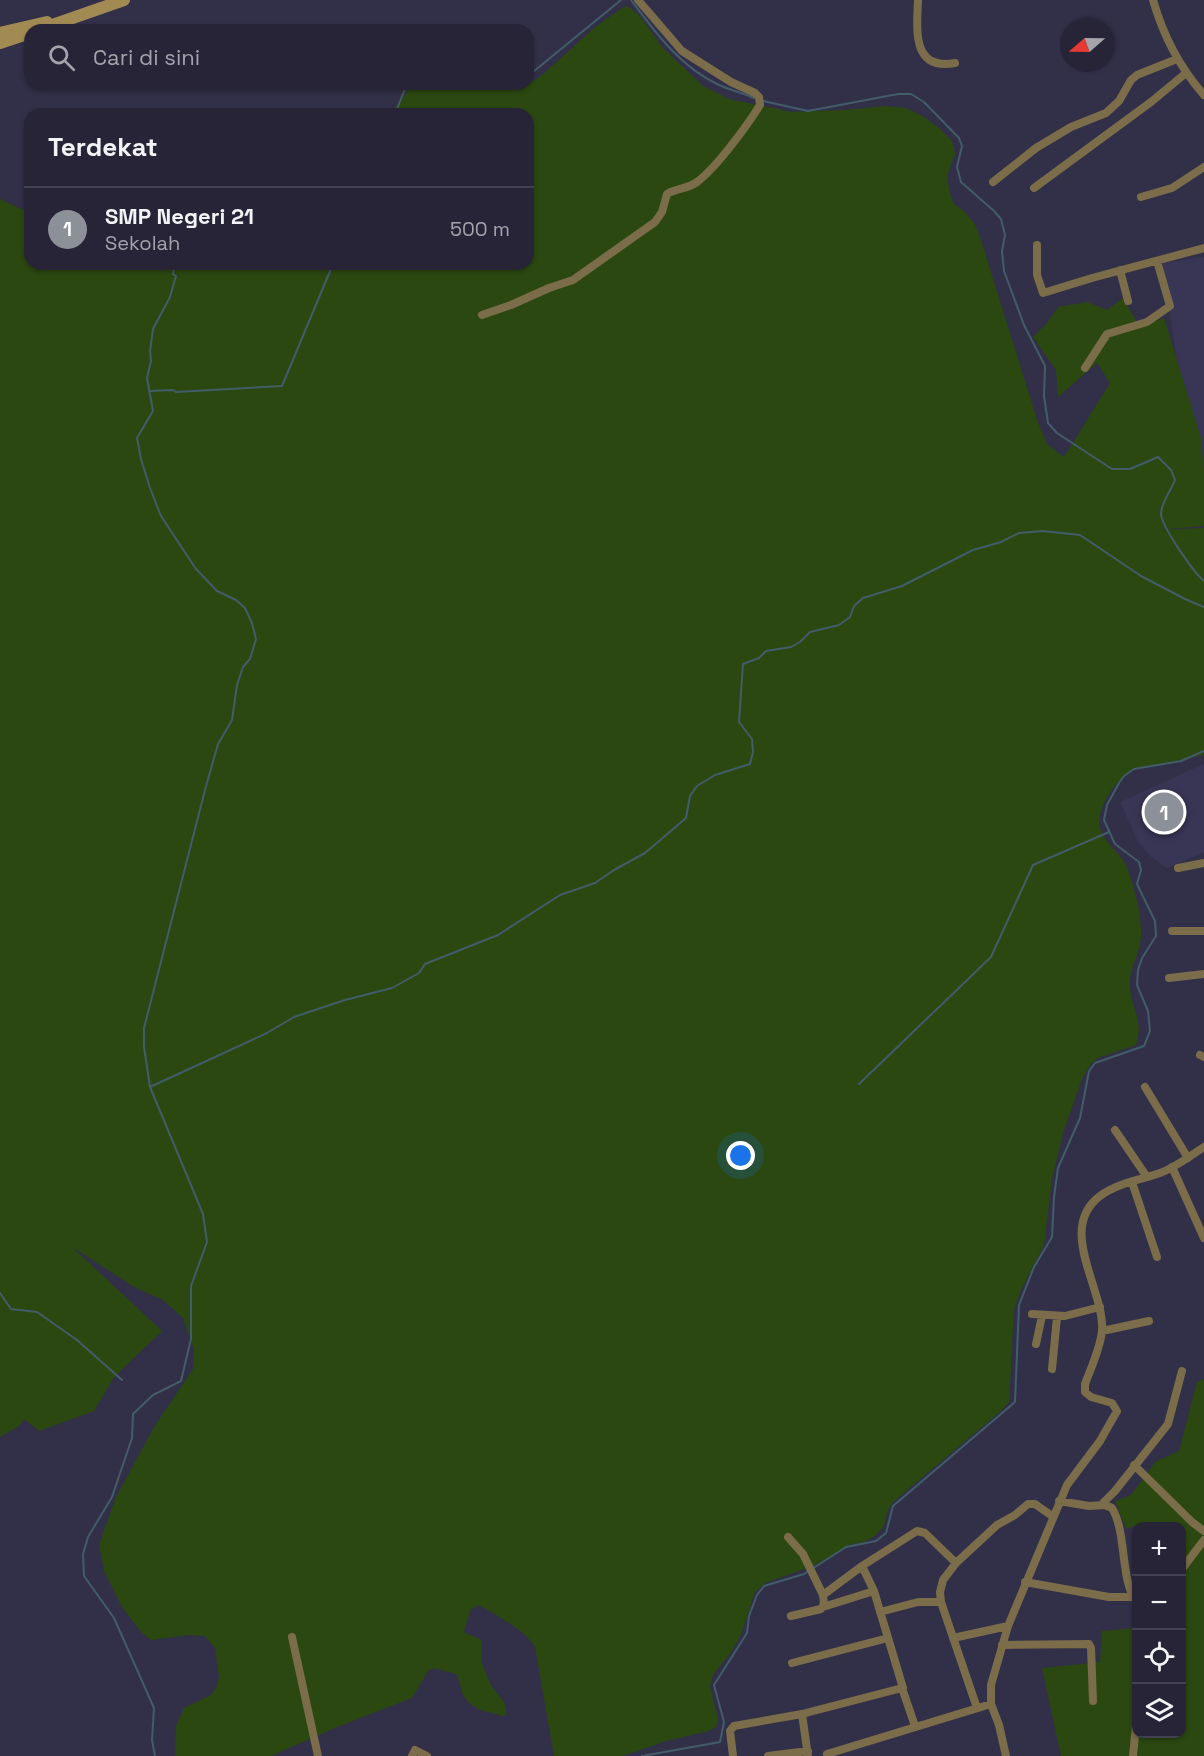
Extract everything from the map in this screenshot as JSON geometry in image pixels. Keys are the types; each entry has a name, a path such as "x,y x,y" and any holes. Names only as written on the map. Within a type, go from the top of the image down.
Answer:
{"street":[{"path":"56,24 124,0"},
{"path":"482,315 573,280 655,222 662,212 667,194 672,190 691,186 698,181 729,147 760,105 759,97 755,93 731,82 682,51 638,0"},
{"path":"918,0 919,47 928,59 936,63 955,63"},
{"path":"1153,0 1177,59 1204,95"},
{"path":"43,24 81,16"},
{"path":"0,33 24,28"},
{"path":"0,43 24,35"},
{"path":"993,182 1036,148 1071,127 1113,108 1123,96 1131,80 1137,75 1177,59"},
{"path":"1034,188 1151,102 1186,73"},
{"path":"1142,197 1172,188 1204,167"},
{"path":"1037,245 1037,275 1042,293 1204,248"},
{"path":"1084,368 1107,334 1147,322 1170,306 1157,261"},
{"path":"1120,270 1128,301"},
{"path":"1178,868 1204,863"},
{"path":"1172,931 1204,931"},
{"path":"1169,978 1204,974"},
{"path":"1145,1087 1188,1158"},
{"path":"1115,1130 1147,1177"},
{"path":"1006,1756 999,1725 991,1704 991,1685 1008,1626 1052,1516 1067,1485 1100,1441 1116,1414 1116,1408 1112,1403 1091,1397 1085,1392 1085,1384 1096,1356 1102,1331 1100,1307 1084,1257 1082,1242 1087,1212 1100,1197 1116,1187 1172,1167 1204,1147"},
{"path":"1172,1167 1204,1238"},
{"path":"1132,1182 1157,1257"},
{"path":"1032,1314 1057,1317 1100,1307"},
{"path":"1036,1344 1042,1316"},
{"path":"1052,1369 1057,1317"},
{"path":"1102,1331 1149,1321"},
{"path":"1101,1505 1115,1491 1168,1424 1182,1371"},
{"path":"1134,1465 1204,1531"},
{"path":"1059,1502 1109,1506 1116,1515 1132,1586"},
{"path":"976,1708 941,1602 940,1592 943,1580 956,1563 997,1525 1016,1515 1029,1503 1035,1504 1052,1516"},
{"path":"823,1595 862,1566 919,1530 956,1563"},
{"path":"788,1537 802,1554 823,1595 823,1607"},
{"path":"1186,1564 1204,1540"},
{"path":"862,1566 874,1591 915,1726"},
{"path":"1025,1582 1084,1594 1132,1599"},
{"path":"791,1616 816,1611 874,1591"},
{"path":"880,1612 918,1602 941,1602"},
{"path":"953,1638 1008,1626"},
{"path":"292,1637 318,1756"},
{"path":"792,1663 888,1638"},
{"path":"1002,1645 1089,1644 1093,1701"},
{"path":"1133,1756 1137,1684"},
{"path":"733,1756 730,1731 734,1726 802,1714 903,1688"},
{"path":"827,1754 991,1704"},
{"path":"769,1756 808,1753 802,1714"},
{"path":"412,1756 415,1750 427,1756"}],"shaded area":[{"path":"1204,257 1204,517 1199,518 1163,263"},
{"path":"1204,764 1204,852 1167,868 1151,857 1138,841 1120,802"}],"green space":[{"path":"625,6 632,9 640,16 662,47 703,86 729,99 792,112 885,106 905,108 921,115 939,128 952,141 955,153 947,177 950,194 954,204 964,211 974,223 1038,423 1047,444 1064,457 1110,383 1097,363 1058,397 1056,370 1033,337 1058,307 1087,302 1107,310 1123,298 1139,326 1164,318 1201,438 1204,473 1204,526 1157,530 1204,528 1204,755 1132,770 1114,787 1101,811 1102,834 1126,864 1139,912 1140,943 1130,982 1139,1028 1136,1045 1098,1058 1090,1065 1082,1079 1063,1133 1052,1179 1044,1245 1020,1292 1014,1310 1009,1402 893,1502 887,1512 884,1526 875,1536 864,1542 851,1544 813,1566 765,1583 755,1592 741,1635 713,1675 710,1686 718,1719 716,1727 623,1756 554,1756 535,1647 524,1634 479,1605 471,1609 464,1630 465,1633 482,1642 483,1666 491,1685 504,1702 506,1715 490,1713 469,1703 462,1692 456,1674 434,1668 428,1671 412,1698 271,1756 175,1756 176,1726 184,1708 211,1695 217,1686 219,1677 215,1648 205,1636 188,1635 151,1640 142,1633 122,1607 104,1571 99,1545 115,1499 154,1427 193,1369 194,1350 183,1318 163,1300 134,1287 71,1246 162,1331 114,1377 94,1411 39,1431 24,1419 19,1426 0,1437 0,199 24,209 24,270 534,270 534,108 394,108 407,90 534,90 534,80 595,27"},
{"path":"1204,1379 1204,1756 1061,1756 1042,1668 1100,1662 1102,1631 1132,1628 1132,1738 1186,1738 1186,1522 1132,1522 1132,1527 1126,1529 1115,1501 1131,1495 1155,1462 1179,1451 1197,1382"}],"waterway":[{"path":"534,71 621,0"},
{"path":"631,0 670,48 692,69 719,85 754,98"},
{"path":"397,108 405,90"},
{"path":"763,101 808,111 898,94 911,94 924,102 959,138 962,146 957,167 961,182 1001,219 1005,235 1002,251 1004,271 1024,325 1045,366 1044,396 1048,423 1057,433 1112,469 1130,469 1158,457 1171,470 1175,480 1161,514 1179,549 1204,581"},
{"path":"150,1087 144,1047 144,1028 218,744 232,720 237,685 243,667 250,659 256,639 245,608 236,600 217,591 196,569 161,516 141,459 137,438 153,411 147,378 151,361 153,329 170,297 176,276 173,274 174,270"},
{"path":"150,391 173,390 176,392 282,386 330,270"},
{"path":"155,1756 152,1740 154,1708 114,1618 84,1576 83,1554 88,1537 112,1497 132,1438 133,1414 153,1395 181,1381 191,1339 191,1286 207,1242 203,1214 150,1087 267,1033 294,1017 345,1000 392,988 419,973 425,964 498,935 560,895 595,883 645,853 686,818 690,796 697,786 715,775 750,764 753,752 752,739 739,722 743,664 759,658 766,651 791,647 810,632 839,625 850,617 854,606 863,598 902,586 973,550 1001,542 1019,533 1043,531 1080,535 1141,576 1204,607"},
{"path":"642,1756 720,1742 724,1722 714,1685 747,1633 749,1616 757,1595 764,1586 804,1574 846,1547 876,1541 886,1533 893,1506 1015,1402 1019,1305 1034,1267 1052,1237 1058,1168 1080,1118 1089,1071 1095,1063 1144,1046 1150,1031 1148,1011 1137,985 1142,958 1156,936 1155,921 1137,884 1141,870 1139,862 1115,844 1104,820 1107,805 1124,776 1134,769 1181,761 1204,751"},
{"path":"859,1084 991,957 1033,865 1109,832"},
{"path":"0,1293 11,1309 37,1312 77,1340 122,1380"}],"place":[{"name":"SMP Negeri 21","path":"1164,812"}]}
